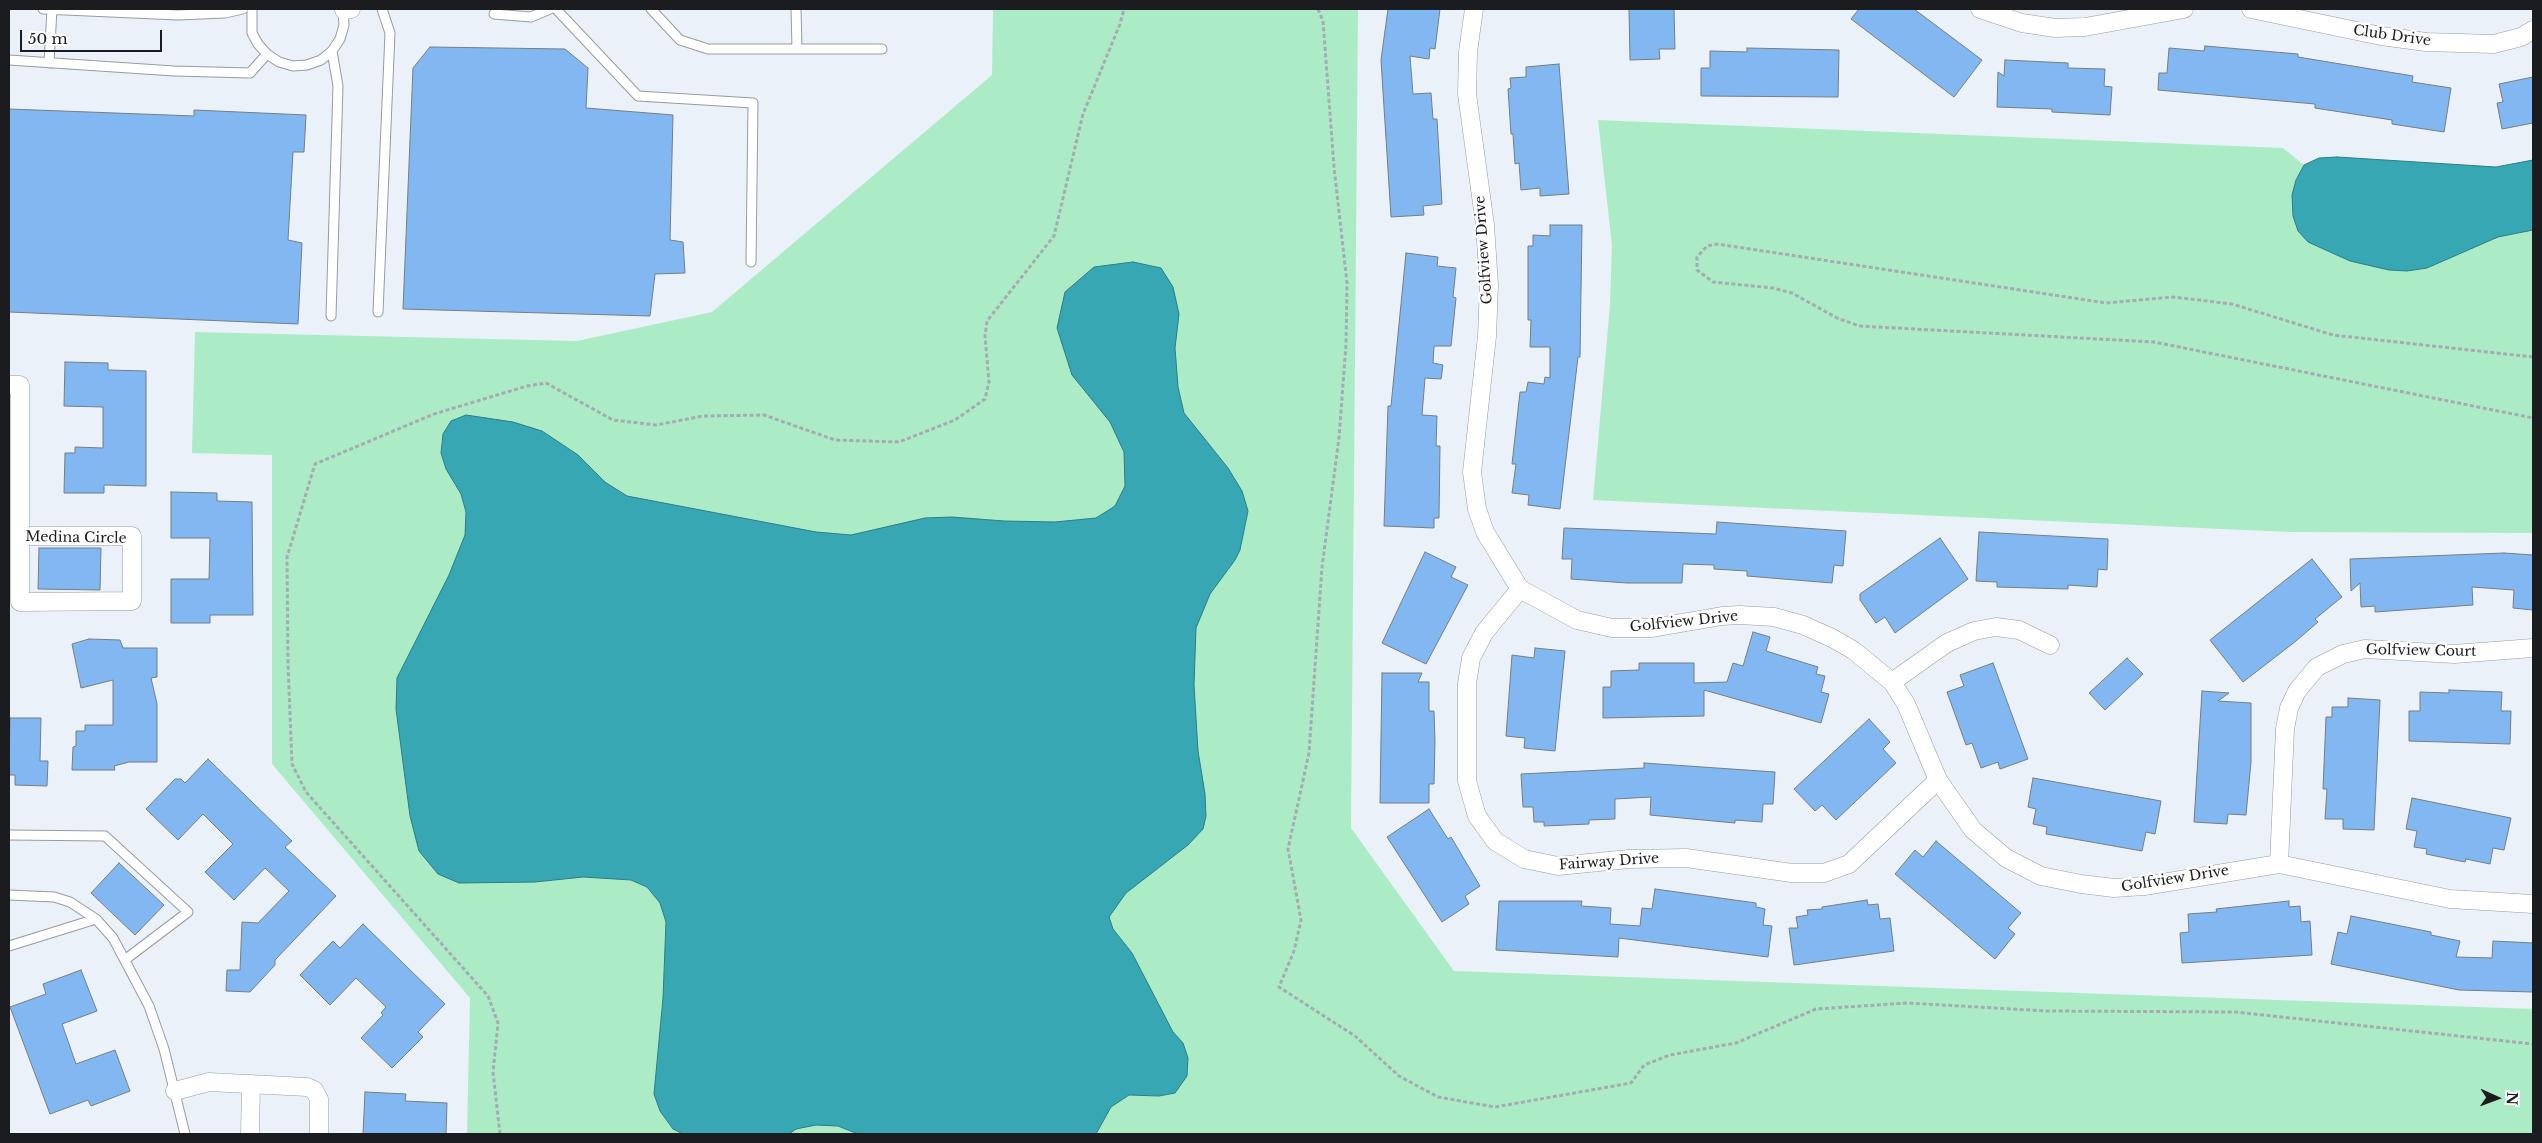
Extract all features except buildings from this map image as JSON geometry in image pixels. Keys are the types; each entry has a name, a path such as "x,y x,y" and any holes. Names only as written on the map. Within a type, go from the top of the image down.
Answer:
{"street":[{"name":"Golfview Drive","path":"1474,9 1468,52 1467,94 1485,225 1489,284 1487,336 1472,472 1477,509 1485,532 1520,589 1577,620 1612,628 1652,628 1722,616 1774,617 1812,628 1846,646 1892,682 1906,704 1938,780 1973,830 2006,858 2042,876 2114,888 2144,886 2279,864 2450,899 2533,904"},
{"path":"1980,9 2014,22 2055,28 2085,27 2184,9"},
{"name":"Club Drive","path":"2251,9 2380,36 2426,42 2494,44 2522,37 2533,30"},
{"name":"Medina Circle","path":"9,385 20,385 15,450 14,509 20,536 20,602 132,601 132,536 20,536"},
{"name":"Fairway Drive","path":"1520,589 1484,633 1471,658 1468,684 1467,781 1477,816 1495,841 1524,858 1558,866 1629,859 1686,858 1792,873 1824,873 1849,864 1938,780"},
{"path":"1892,682 1946,643 1974,631 1996,627 2019,630 2050,645"},
{"name":"Golfview Court","path":"2279,864 2284,752 2289,708 2297,690 2317,667 2344,654 2366,650 2454,654 2533,648"},
{"path":"175,1091 209,1082 307,1087 314,1090 319,1099 319,1134"},
{"path":"250,1134 251,1084"}],"lane":[{"path":"43,9 178,15 225,13 243,9"},
{"path":"48,63 52,9"},
{"path":"252,9 252,33 267,54 279,62 293,66 307,65 321,60 332,51 340,39 346,9"},
{"path":"378,312 390,32 382,9"},
{"path":"494,14 530,17 550,9"},
{"path":"556,9 638,96 753,103 752,262"},
{"path":"651,9 680,40 708,49 882,49"},
{"path":"796,9 797,49"},
{"path":"331,316 338,86 332,51"},
{"path":"9,60 250,73 267,54"},
{"path":"9,835 105,836 188,912 126,959"},
{"path":"9,895 54,897 70,902 96,919 113,938 126,959 149,1006 164,1049 185,1134"},
{"path":"9,946 96,919"}],"path":[{"path":"500,1134 493,1072 498,1023 488,996 306,792 292,764 288,664 287,557 316,464 434,414 527,386 546,383 614,420 656,425 703,416 764,415 835,440 899,442 956,420 985,399 989,382 985,336 987,321 1054,236 1083,114 1120,24 1124,9"},
{"path":"1318,9 1324,21 1334,167 1348,283 1346,344 1339,438 1322,567 1309,753 1288,849 1301,920 1294,951 1279,987 1355,1036 1399,1076 1438,1097 1495,1107 1631,1083 1644,1065 1670,1055 1736,1043 1816,1009 1907,1003 2064,1012 2235,1012 2533,1044"},
{"path":"2533,357 2333,335 2232,304 2173,297 2106,303 1717,244 1707,246 1697,257 1697,270 1713,282 1773,288 1792,293 1837,318 1859,326 2154,342 2533,418"}],"green space":[{"path":"993,9 1358,9 1351,828 1454,971 2533,1009 2533,1134 467,1134 470,998 272,764 272,455 192,453 195,332 577,341 712,312 992,75"},
{"path":"1598,120 2283,148 2304,165 2319,158 2337,157 2496,167 2533,160 2533,533 2288,532 1593,500 1610,304 1612,246"}],"water":[{"path":"2337,157 2496,167 2533,160 2533,230 2498,237 2427,268 2407,271 2389,270 2350,261 2308,242 2298,231 2293,216 2292,195 2296,180 2304,165 2319,158"},
{"path":"1133,262 1161,268 1173,287 1179,314 1175,348 1178,387 1184,413 1228,468 1242,491 1248,511 1240,550 1235,560 1210,594 1196,628 1194,685 1198,751 1205,794 1206,816 1203,829 1188,845 1126,893 1109,917 1113,929 1132,953 1173,1032 1183,1043 1188,1058 1187,1076 1175,1093 1159,1096 1129,1095 1111,1107 1096,1134 858,1134 838,1126 816,1125 796,1129 789,1134 683,1134 673,1129 660,1111 654,1094 663,998 666,922 660,903 647,887 631,880 583,877 535,882 459,883 438,874 419,851 410,816 396,709 397,678 449,575 465,535 466,512 461,494 446,469 441,453 443,434 451,421 466,415 513,422 542,431 578,455 605,482 627,496 816,532 851,535 925,518 952,517 1055,522 1096,518 1115,506 1125,486 1124,452 1110,422 1072,375 1057,328 1065,292 1094,267"}]}
